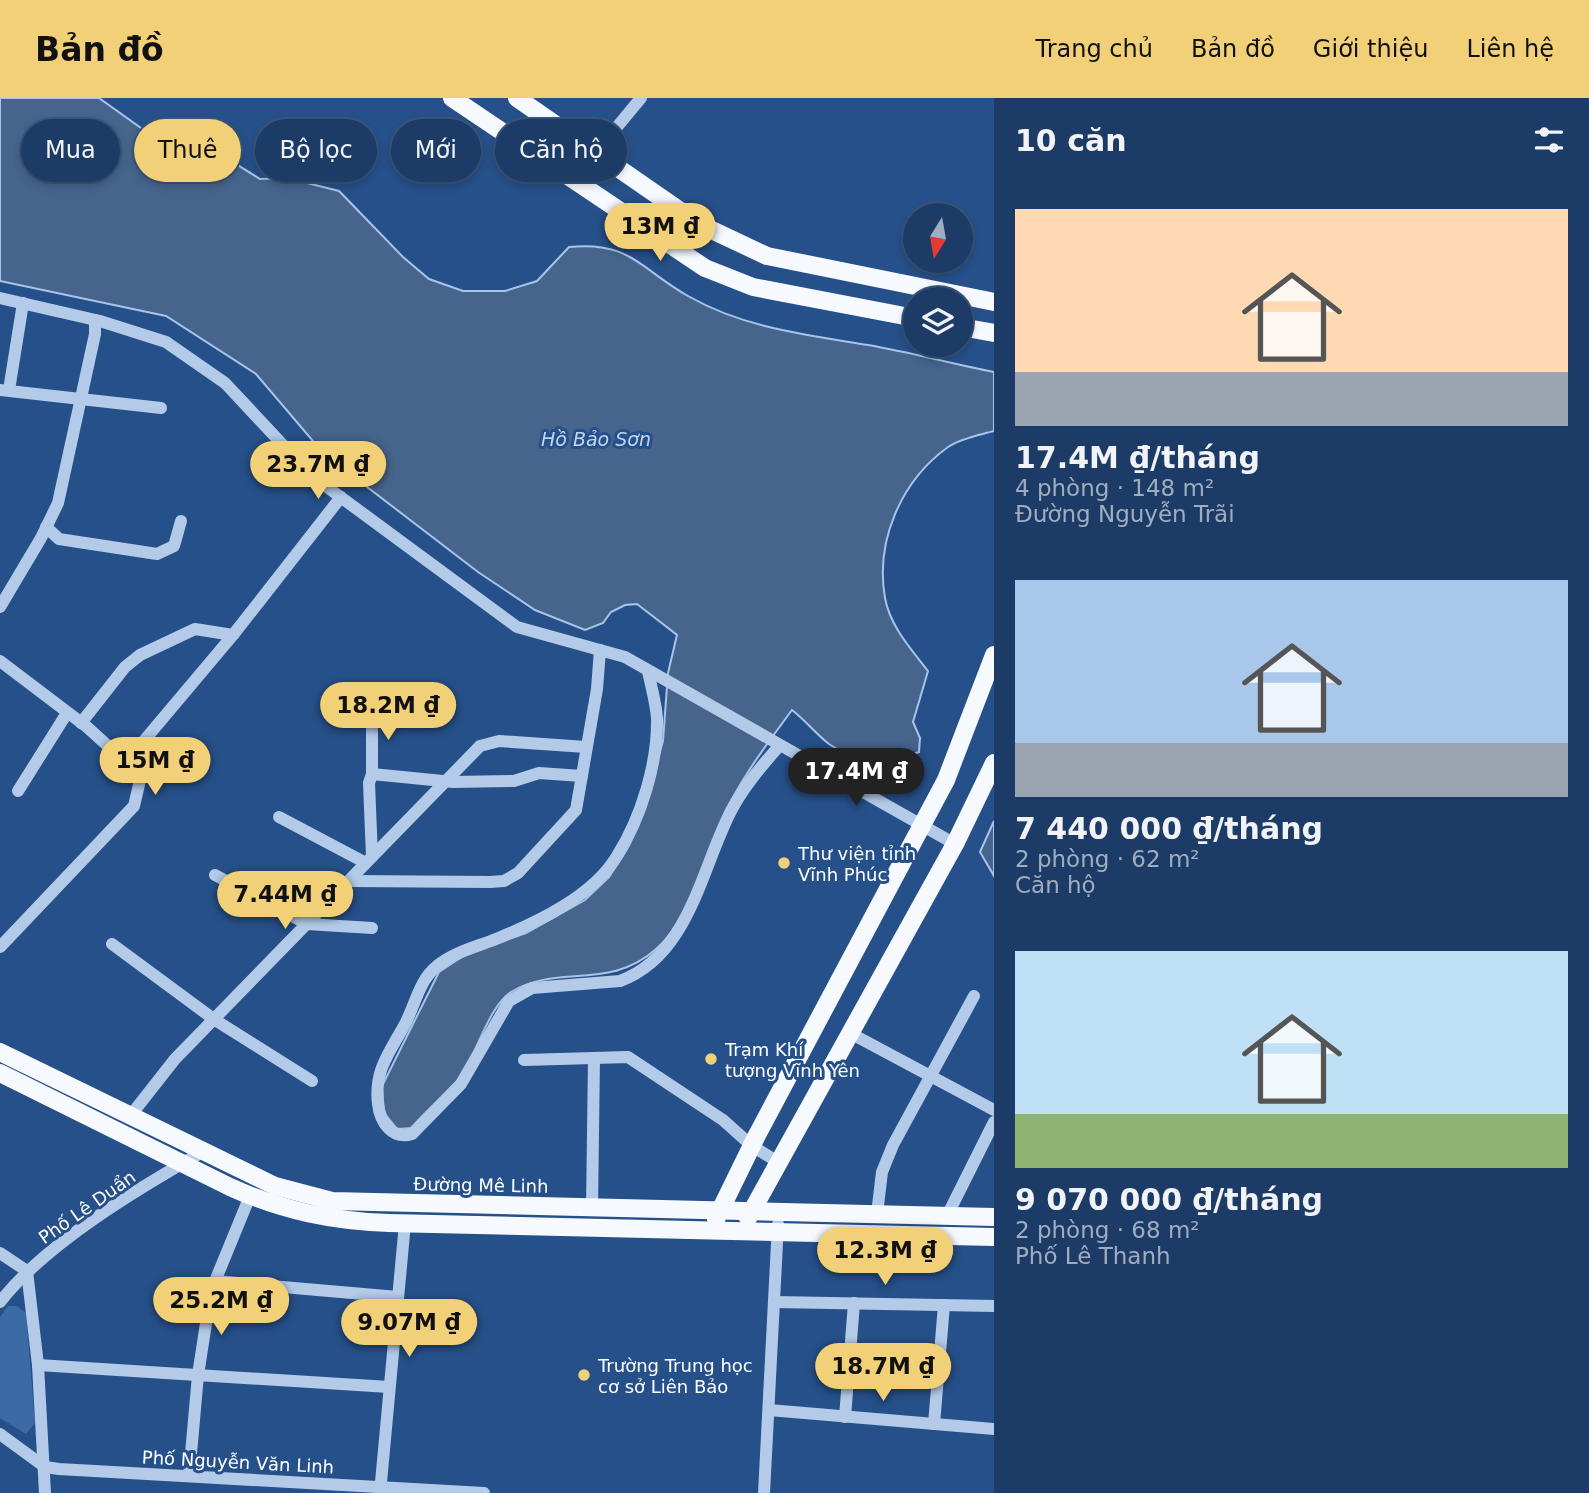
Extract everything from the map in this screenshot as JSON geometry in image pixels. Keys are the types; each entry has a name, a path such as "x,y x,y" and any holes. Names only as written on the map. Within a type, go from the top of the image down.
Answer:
{"main road":[{"path":"452,98 495,127"},
{"path":"517,98 548,119"},
{"path":"627,173 699,224 766,256 994,302"},
{"path":"576,182 679,252 731,279 782,293 903,316"},
{"path":"973,329 994,333"},
{"path":"710,1230 923,825 954,760 994,655"},
{"path":"742,1231 955,844 994,763"},
{"name":"Đường Mê Linh","path":"0,1052 275,1186 332,1201 994,1217"},
{"path":"0,1073 250,1196 293,1212 324,1219 994,1237"}],"street":[{"path":"623,119 641,98"},
{"path":"0,298 95,320 166,342 225,383 312,476 517,627 625,657 955,844"},
{"path":"23,303 5,390 161,408"},
{"path":"0,607 58,503 95,320"},
{"path":"126,762 233,635 341,497"},
{"path":"46,527 59,540 157,554 174,546 181,521"},
{"path":"81,723 125,667 140,654 195,629 233,635"},
{"path":"349,881 508,879 536,856 576,810 600,650"},
{"path":"0,661 81,723 141,776 134,806 0,947"},
{"path":"652,673 657,716 651,764 637,813 617,856 598,878 565,903 507,934 460,952 429,974 380,1069 378,1111 391,1131 406,1136 412,1134 461,1084 509,1000 532,988 620,981 634,976 669,945 681,927 731,810 777,745"},
{"path":"369,860 372,728 379,706"},
{"path":"18,792 68,713"},
{"path":"131,1115 175,1059 480,746 499,741 586,747"},
{"path":"372,774 443,782 514,781 539,773 582,776"},
{"path":"279,817 369,860"},
{"path":"215,875 307,924 372,928"},
{"path":"112,944 215,1020 312,1081"},
{"path":"877,1214 882,1172 893,1145 974,996"},
{"path":"850,1033 994,1110"},
{"path":"523,1060 628,1056 723,1119 752,1146 778,1162"},
{"path":"592,1208 594,1058"},
{"path":"947,1216 994,1122"},
{"name":"Phố Lê Duẩn","path":"0,1302 27,1271 90,1223 204,1151"},
{"path":"189,1476 198,1375 215,1281 250,1196"},
{"path":"764,1493 779,1212"},
{"path":"380,1490 405,1223"},
{"path":"0,1253 27,1271 38,1365 45,1467 43,1490"},
{"path":"215,1281 398,1297"},
{"path":"775,1302 994,1306"},
{"path":"845,1417 854,1303"},
{"path":"934,1424 944,1305"},
{"path":"38,1365 389,1387"},
{"path":"769,1410 994,1429"},
{"path":"0,1434 45,1467"},
{"name":"Phố Nguyễn Văn Linh","path":"45,1467 380,1490 484,1493"}],"shaded area":[{"path":"8,1306 17,1306 26,1313 35,1423 26,1434 0,1418 0,1317"}],"water":[{"name":"Hồ Bảo Sơn","path":"0,98 99,98 134,123 134,182 241,182 241,167 255,176 255,182 303,182 339,191 403,257 429,279 463,291 505,291 537,281 569,247 607,248 634,259 688,296 731,316 799,334 903,352 903,357 927,357 994,372 994,431 953,444 931,461 905,495 888,534 884,555 885,598 891,618 902,637 928,671 913,722 920,738 919,752 884,760 851,755 829,744 792,710 737,791 722,820 690,900 669,935 656,949 638,962 620,970 546,979 511,992 489,1019 455,1085 412,1128 397,1129 384,1113 382,1086 439,972 465,955 526,933 585,900 609,877 627,849 644,809 663,741 668,673 677,635 637,604 625,605 611,612 603,623 585,630 535,610 478,572 324,454 256,374 166,316 0,281"},
{"path":"994,821 994,876 980,852"}],"place":[{"name":"Thư viện tỉnh Vĩnh Phúc","path":"784,863"},
{"name":"Trạm Khí tượng Vĩnh Yên","path":"711,1059"},
{"name":"Trường Trung học cơ sở Liên Bảo","path":"584,1375"}]}
